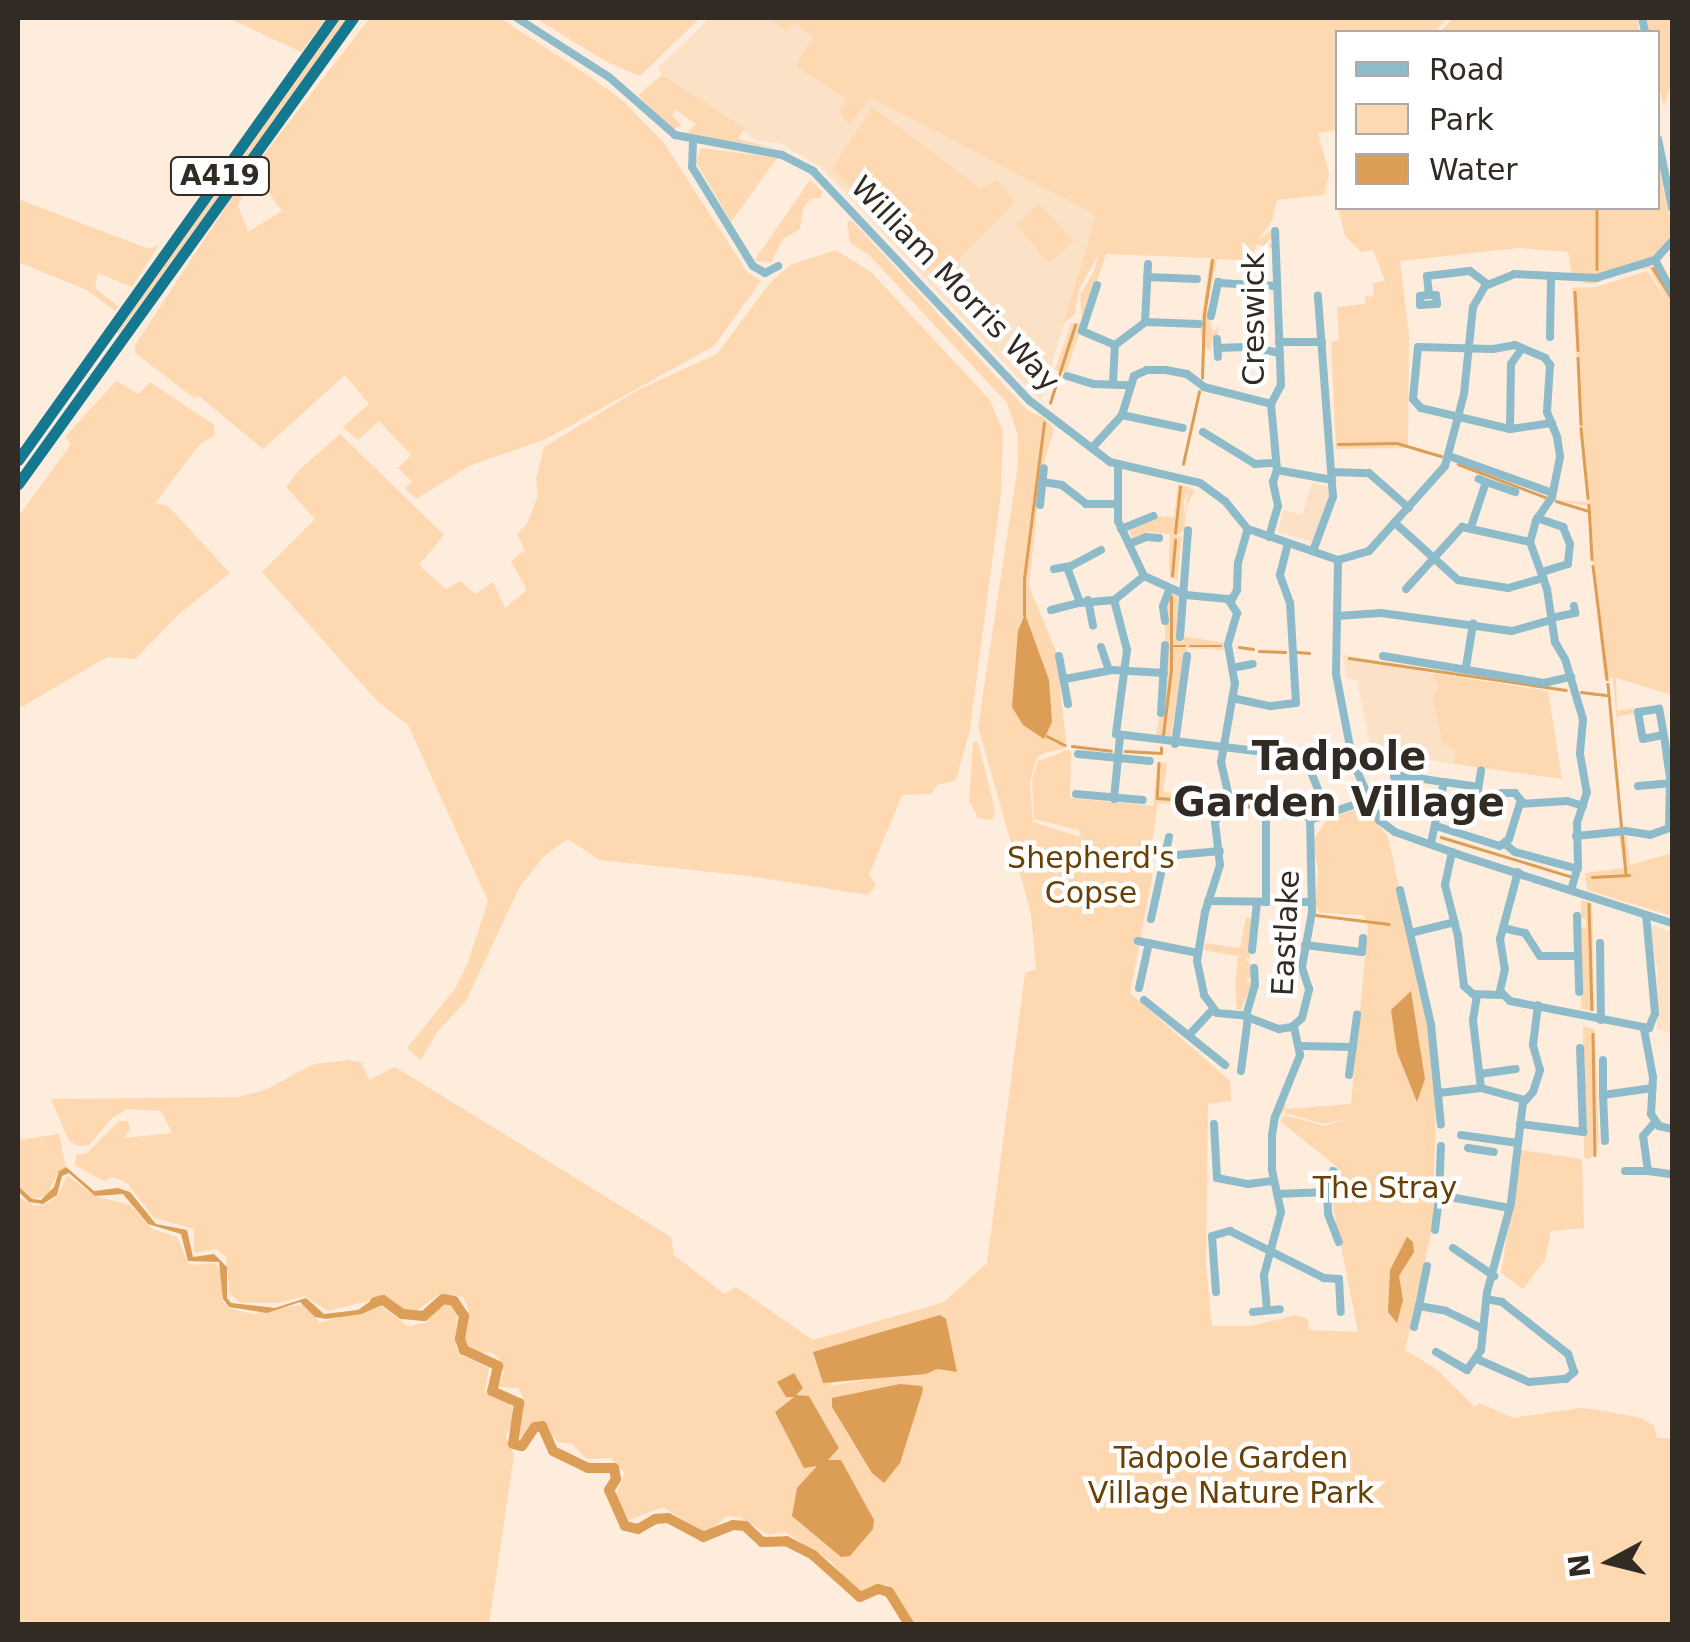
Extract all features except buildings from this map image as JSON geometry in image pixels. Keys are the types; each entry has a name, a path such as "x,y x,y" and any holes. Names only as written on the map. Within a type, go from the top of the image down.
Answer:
{"highway":[{"name":"A419","path":"18,460 333,18"},
{"name":"A419","path":"18,484 353,18"}],"street":[{"name":"William Morris Way","path":"517,18 609,77 671,134 782,155 814,171 1030,402 1092,448 1118,465 1200,483 1225,501 1248,529 1338,560"},
{"path":"692,141 692,167 753,266 764,273 778,266"},
{"path":"1660,149 1672,208"},
{"name":"Creswick","path":"1269,537 1278,506 1272,482 1276,467 1270,404 1280,392 1275,231"},
{"path":"1672,241 1655,260 1590,280 1510,274 1487,284 1473,308 1460,417 1443,470 1366,553 1338,560 1338,616 1330,664 1350,751 1367,800 1388,828 1672,924"},
{"path":"1655,260 1672,292"},
{"path":"1145,322 1148,264"},
{"path":"1429,296 1424,276 1470,271 1487,284"},
{"path":"1147,277 1197,279"},
{"path":"1552,278 1550,338 1545,358 1552,381 1547,410 1560,457 1553,493 1537,518 1530,542 1543,575 1555,642 1571,677 1583,719 1580,754 1587,792 1576,836 1578,869 1571,890"},
{"path":"1210,316 1217,280 1276,286"},
{"path":"1097,284 1096,300 1083,332 1115,345"},
{"path":"1313,552 1333,504 1320,297"},
{"path":"1112,382 1115,345 1145,322 1199,324"},
{"path":"1279,342 1322,342"},
{"path":"1545,358 1512,344 1420,344 1416,353 1414,402 1436,413 1510,429 1552,423"},
{"path":"1217,348 1251,347 1280,353"},
{"path":"1510,429 1511,364 1522,348"},
{"path":"1092,448 1122,415 1128,385 1145,370 1176,371 1199,385 1270,404"},
{"path":"1067,376 1128,385"},
{"path":"1122,415 1183,428"},
{"path":"1216,424 1207,434 1255,464 1332,476 1369,473 1409,508"},
{"path":"1449,456 1553,493"},
{"path":"1118,465 1121,530 1144,576 1183,594 1231,600"},
{"path":"1040,505 1044,468"},
{"path":"1471,527 1482,480 1515,492"},
{"path":"1043,482 1062,486 1086,504 1117,504"},
{"path":"1121,530 1149,518 1141,508"},
{"path":"1395,523 1458,580 1508,588 1568,564 1569,538 1563,527 1537,518"},
{"path":"1406,589 1460,528 1471,527 1530,542"},
{"path":"1231,600 1237,590 1238,563 1248,529"},
{"path":"1180,637 1191,534"},
{"path":"1129,544 1146,537 1159,538"},
{"path":"1232,698 1294,705 1290,603 1280,575 1288,542"},
{"path":"1054,569 1068,567 1102,550"},
{"path":"1068,567 1092,626"},
{"path":"1404,570 1413,580"},
{"path":"1051,610 1114,600 1144,576"},
{"path":"1165,621 1164,602 1170,588"},
{"path":"1114,600 1126,644 1114,727 1120,737 1114,799"},
{"path":"1188,1035 1212,1010 1204,994 1198,953 1220,851 1216,822 1229,798 1221,764 1232,698 1228,645 1238,619 1231,600"},
{"path":"1338,616 1382,613 1512,631 1575,610 1578,624"},
{"path":"1466,668 1473,624"},
{"path":"1161,713 1165,645"},
{"path":"1100,647 1108,670"},
{"path":"1389,654 1544,682 1571,677"},
{"path":"1059,656 1068,704"},
{"path":"1174,744 1186,656"},
{"path":"1232,668 1252,664"},
{"path":"1064,679 1108,670 1164,673"},
{"path":"1576,836 1621,831 1650,836 1667,830 1672,821 1670,782 1663,735 1659,709 1638,712 1643,739 1663,735"},
{"path":"1120,737 1305,757 1327,812"},
{"path":"1078,754 1150,761"},
{"path":"1475,809 1481,770"},
{"path":"1405,776 1478,788"},
{"path":"1431,843 1444,782"},
{"path":"1638,786 1670,782"},
{"path":"1501,792 1517,794 1522,803"},
{"path":"1076,794 1143,800"},
{"path":"1229,798 1312,817 1367,800"},
{"path":"1522,803 1567,801 1584,806"},
{"path":"1505,844 1522,803"},
{"path":"1252,950 1261,902 1266,805"},
{"name":"Eastlake","path":"1212,1010 1247,1016 1280,1029 1294,1026 1303,1016 1308,994 1302,968 1312,902 1308,830 1312,817"},
{"path":"1436,826 1578,869"},
{"path":"1151,919 1169,837"},
{"path":"1166,856 1220,851"},
{"path":"1452,852 1444,877 1464,988 1478,995 1502,995 1510,1001 1644,1029"},
{"path":"1502,995 1503,928 1518,872"},
{"path":"1400,890 1431,1026 1441,1125"},
{"path":"1208,900 1312,902"},
{"path":"1644,1029 1655,1017 1646,915"},
{"path":"1579,992 1580,919"},
{"path":"1410,933 1455,922"},
{"path":"1503,928 1526,934 1540,956 1578,956"},
{"path":"1361,963 1363,938"},
{"path":"1138,941 1198,953"},
{"path":"1138,988 1149,942"},
{"path":"1600,943 1604,974 1601,1020"},
{"path":"1305,944 1362,952"},
{"path":"1241,1071 1254,968"},
{"path":"1478,995 1473,1022 1481,1088"},
{"path":"1144,1000 1225,1065"},
{"path":"1436,1352 1466,1370 1477,1360 1487,1299 1510,1208 1525,1100 1534,1092 1540,1070 1532,1042 1538,1005"},
{"path":"1349,1075 1357,1014"},
{"path":"1268,1310 1264,1278 1281,1222 1274,1181 1274,1119 1302,1046 1294,1026"},
{"path":"1644,1029 1653,1088 1650,1108 1655,1122 1672,1129"},
{"path":"1302,1046 1353,1048"},
{"path":"1520,1124 1583,1135 1580,1048"},
{"path":"1603,1060 1605,1141"},
{"path":"1480,1074 1516,1069"},
{"path":"1439,1094 1481,1088 1525,1100"},
{"path":"1604,1095 1653,1088"},
{"path":"1648,1170 1644,1134 1655,1122"},
{"path":"1214,1124 1218,1178 1248,1184 1274,1181"},
{"path":"1461,1135 1518,1143"},
{"path":"1480,1150 1482,1138"},
{"path":"1435,1230 1441,1146"},
{"path":"1468,1148 1494,1152"},
{"path":"1333,1171 1327,1192 1328,1214 1339,1242"},
{"path":"1625,1171 1670,1174"},
{"path":"1277,1194 1327,1192"},
{"path":"1438,1195 1510,1208"},
{"path":"1216,1292 1214,1232 1239,1233 1322,1278 1342,1279 1341,1312"},
{"path":"1453,1248 1494,1276"},
{"path":"1414,1327 1427,1266"},
{"path":"1477,1360 1529,1382 1566,1380 1574,1372 1568,1354 1502,1302 1487,1299"},
{"path":"1419,1306 1446,1311 1482,1329"},
{"path":"1253,1312 1280,1309"}],"shaded area":[{"path":"710,18 827,18 829,51 870,97 1097,215 1041,400 1031,392 1035,388 1030,382 1025,385 822,168 782,144 758,141 662,75 658,68"},
{"path":"1312,483 1329,487 1328,509 1325,508 1312,542 1278,531 1283,510 1302,515"},
{"path":"1342,654 1431,673 1439,687 1433,697 1457,747 1454,764 1372,754 1357,680 1347,678"},
{"path":"1648,924 1672,932 1672,1035 1657,1028 1657,967"}],"green space":[{"path":"228,18 327,18 301,52"},
{"path":"338,18 348,18 118,335 117,327"},
{"path":"370,18 500,18 592,78 623,101 664,143 747,272 761,281 714,346 546,439 469,466 416,499 405,488 412,482 398,468 411,455 379,421 358,440 343,427 369,404 345,375 263,449 199,396 194,398 135,353 135,345 236,191 248,185 238,205 248,232 282,211 263,185 248,175"},
{"path":"535,18 700,18 640,76 607,62"},
{"path":"768,18 1447,18 1437,30 1335,30 1335,130 1318,133 1329,174 1324,195 1277,200 1272,221 1257,241 1270,231 1278,228 1280,232 1273,230 1274,237 1268,241 1275,249 1256,244 1253,261 1217,259 1207,308 1213,333 1219,326 1215,352 1212,336 1210,351 1203,346 1200,328 1210,258 1106,254 1066,373 1055,370 1071,323 1082,323 1080,295 1099,253 1079,290 1075,314 1064,323 1096,215 870,97 849,126 840,111 847,99 796,66 813,37 795,23 787,32"},
{"path":"1453,18 1637,18 1639,30 1442,30"},
{"path":"1644,18 1672,18 1672,82 1664,106 1660,91 1660,30 1647,30"},
{"path":"662,75 744,128 738,139 779,149 686,134 696,124 676,110 672,115 682,126 671,130 638,95"},
{"path":"872,107 980,188 997,181 1016,202 941,277 932,274 832,169"},
{"path":"701,148 777,158 731,222 696,162"},
{"path":"1660,173 1672,229 1667,246 1653,258 1601,274 1572,276 1568,252 1519,248 1400,261 1409,335 1408,448 1336,449 1331,342 1339,340 1337,307 1365,304 1365,297 1374,296 1373,283 1385,281 1373,250 1361,252 1345,236 1338,210 1660,210"},
{"path":"810,180 822,191 821,198 812,198 803,208 800,229 783,239 771,262 754,261"},
{"path":"18,199 149,249 159,244 132,287 98,273 95,288 118,306 115,311 87,290 18,262"},
{"path":"1039,203 1074,241 1049,263 1016,225"},
{"path":"847,221 852,221 1028,411 1043,417 1054,429 1041,473 1029,586 1056,651 1066,741 1063,749 1037,758 1030,782 1033,822 1081,837 1078,830 1034,819 1032,780 1038,761 1067,750 1071,752 1070,798 1153,806 1158,762 1167,763 1163,792 1224,798 1220,809 1158,803 1150,855 1154,857 1152,878 1130,993 1230,1081 1231,1101 1208,1104 1206,1266 1212,1326 1250,1326 1296,1315 1308,1319 1309,1330 1358,1332 1331,1196 1337,1167 1280,1121 1284,1115 1325,1126 1349,1118 1323,1124 1285,1110 1276,1121 1285,1102 1286,1109 1351,1104 1368,927 1363,915 1320,913 1315,906 1318,871 1313,841 1327,819 1364,806 1388,837 1429,1024 1436,1095 1433,1225 1405,1350 1436,1369 1475,1407 1479,1403 1513,1418 1580,1408 1599,1410 1641,1418 1654,1426 1657,1438 1672,1438 1672,1624 915,1624 887,1584 860,1594 829,1560 785,1532 769,1535 739,1517 726,1516 712,1530 703,1532 663,1507 629,1520 615,1497 625,1473 611,1458 587,1459 572,1444 558,1442 538,1420 518,1440 523,1397 518,1388 497,1387 504,1373 499,1358 491,1352 477,1353 464,1342 469,1311 463,1297 439,1294 415,1312 400,1311 382,1297 328,1311 304,1296 279,1303 241,1303 230,1294 226,1257 216,1249 194,1253 194,1229 154,1218 127,1183 113,1177 104,1181 75,1165 76,1155 87,1153 119,1121 128,1121 130,1130 124,1138 172,1133 161,1111 127,1109 112,1118 89,1145 79,1146 69,1141 51,1099 238,1097 265,1090 314,1064 349,1060 361,1062 369,1080 395,1067 671,1237 674,1255 724,1294 736,1287 813,1340 944,1302 987,1263 1025,973 1036,969 1031,913 978,727 1018,465 1018,436 1007,403 870,256 850,243","holes":["946,1319 952,1372 937,1369 828,1386","809,1396 839,1448 813,1467 775,1412 794,1397"]},
{"path":"836,250 871,272 989,399 1003,431 1001,494 970,729 956,780 937,785 931,794 902,795 869,875 876,885 868,895 749,876 599,860 568,839 544,856 519,888 466,1001 437,1032 421,1060 407,1048 454,990 467,965 488,901 408,725 378,702 262,572 315,519 286,487 298,471 340,434 444,535 419,565 446,589 460,581 475,594 493,582 505,608 527,590 511,561 525,550 517,534 527,523 538,496 536,479 544,447 638,390 717,354 769,284 790,265"},
{"path":"1652,266 1672,296 1672,695 1616,678 1617,711 1633,708 1636,713 1617,717 1622,787 1613,678 1604,678 1587,506 1554,500 1587,502 1572,288 1596,287 1647,271 1668,302 1649,268 1622,272 1594,284 1581,283 1629,268"},
{"path":"116,381 139,394 150,382 214,425 215,435 200,444 155,503 168,506 230,573 178,615 135,659 107,657 18,709 18,517 71,444 65,437"},
{"path":"1178,484 1189,487 1184,502 1185,520 1189,488 1195,490 1187,505 1183,547 1184,531 1177,535 1182,537 1177,580 1170,577 1169,564 1170,535 1176,535 1149,532 1132,538 1129,530 1158,516 1174,517"},
{"path":"1170,592 1178,596 1177,640 1184,642 1182,636 1225,643 1224,650 1187,648 1170,739 1156,735 1165,691 1165,605"},
{"path":"1431,673 1548,691 1562,779 1454,764 1456,748 1443,745 1433,697 1439,687"},
{"path":"973,742 978,742 995,810 992,820 978,818 969,801"},
{"path":"1619,836 1626,836 1630,865 1672,853 1672,916 1587,890 1585,873 1624,868"},
{"path":"1581,900 1592,903 1594,1011 1581,1009 1580,922 1582,928 1586,927 1586,919 1581,918"},
{"path":"1246,917 1252,919 1250,958 1245,958 1252,966 1251,977 1246,981 1252,983 1241,1010 1237,1010 1238,957 1243,957 1204,950 1205,943 1240,948"},
{"path":"1583,1026 1595,1029 1599,1141 1596,1154 1589,1159 1584,1157"},
{"path":"59,1134 66,1167 57,1174 47,1196 32,1199 18,1187 18,1140"},
{"path":"1521,1150 1582,1159 1584,1228 1551,1231 1545,1260 1523,1289 1501,1273"},
{"path":"67,1175 96,1197 129,1204 152,1229 177,1237 189,1265 214,1263 222,1272 223,1302 228,1308 253,1314 304,1304 320,1323 379,1305 408,1326 425,1323 442,1304 457,1306 456,1347 463,1356 489,1368 485,1392 510,1404 515,1417 506,1437 514,1455 489,1624 18,1624 18,1197 35,1206 49,1203 59,1194"}],"water":[{"path":"1025,614 1049,680 1052,722 1044,739 1023,725 1012,707 1018,631"},
{"path":"1411,991 1425,1079 1417,1102 1397,1052 1391,1010"},
{"path":"66,1167 94,1191 118,1188 130,1192 156,1224 187,1230 193,1257 214,1254 227,1267 227,1298 231,1303 275,1308 306,1298 324,1314 358,1310 375,1298 388,1302 362,1314 326,1319 315,1317 300,1302 267,1313 229,1307 223,1299 219,1262 188,1261 181,1234 148,1224 123,1194 95,1196 69,1173 62,1176 57,1195 43,1204 29,1202 18,1191 19,1187 32,1199 41,1200 54,1187 59,1171"},
{"path":"1407,1237 1413,1242 1414,1252 1399,1276 1403,1300 1397,1323 1388,1312 1390,1270"},
{"path":"940,1315 946,1319 957,1372 937,1369 926,1374 823,1383 813,1352"},
{"path":"794,1373 803,1388 796,1395 809,1396 839,1448 828,1460 841,1460 874,1520 873,1529 850,1556 841,1557 792,1516 797,1488 817,1466 804,1468 775,1412 794,1397 786,1397 777,1382"},
{"path":"900,1384 922,1386 923,1390 900,1463 884,1483 872,1473 832,1407 832,1398"}],"waterway":[{"path":"1597,210 1597,269"},
{"path":"1202,378 1204,315 1212,261"},
{"path":"1653,268 1672,298"},
{"path":"1575,292 1578,350"},
{"path":"1050,403 1075,325"},
{"path":"1578,358 1581,424"},
{"path":"1183,464 1199,392"},
{"path":"1024,615 1024,579 1044,423"},
{"path":"1581,428 1588,498"},
{"path":"1338,444 1397,443 1441,456"},
{"path":"1458,464 1545,497"},
{"path":"1175,533 1180,487"},
{"path":"1556,501 1588,511"},
{"path":"1589,505 1592,559"},
{"path":"1172,576 1175,540"},
{"path":"1593,566 1607,679"},
{"path":"1163,735 1171,670 1171,597"},
{"path":"1172,646 1185,646"},
{"path":"1190,646 1221,646"},
{"path":"1239,647 1253,649"},
{"path":"1259,651 1285,652"},
{"path":"1297,652 1309,653"},
{"path":"1349,658 1566,690"},
{"path":"1608,684 1626,875"},
{"path":"1581,692 1607,695"},
{"path":"1047,736 1065,745"},
{"path":"1072,746 1111,751"},
{"path":"1125,751 1161,753 1161,748"},
{"path":"1159,763 1157,798 1219,802"},
{"path":"1238,804 1260,809"},
{"path":"1270,811 1304,818"},
{"path":"1441,837 1569,876"},
{"path":"1592,877 1629,875"},
{"path":"1589,904 1592,1009"},
{"path":"1316,915 1388,924"},
{"path":"1593,1034 1595,1155"},
{"path":"375,1302 383,1300 402,1314 424,1316 443,1299 454,1301 464,1316 460,1339 464,1350 498,1366 492,1391 519,1403 513,1444 522,1446 535,1427 542,1426 553,1451 588,1468 614,1468 616,1479 609,1490 625,1526 638,1529 655,1519 668,1518 703,1537 733,1525 745,1526 762,1542 786,1541 813,1555 860,1597 878,1589 889,1592 909,1624"}],"district":[{"name":"Tadpole Garden Village","path":"1339,779"}],"park label":[{"name":"Shepherd's Copse","path":"1091,875"},
{"name":"The Stray","path":"1385,1188"},
{"name":"Tadpole Garden Village Nature Park","path":"1231,1475"}]}
